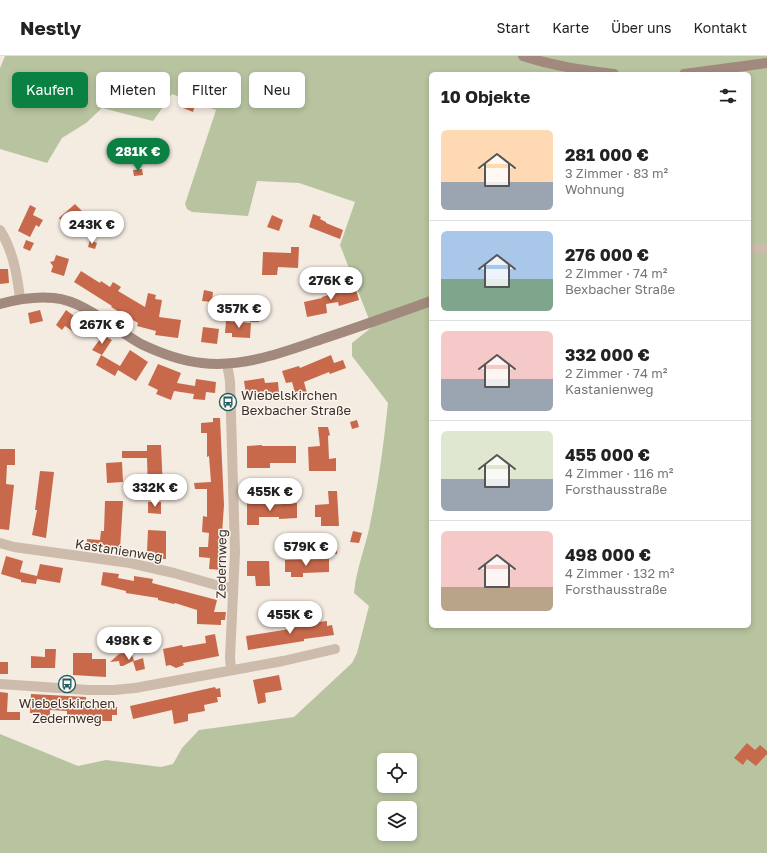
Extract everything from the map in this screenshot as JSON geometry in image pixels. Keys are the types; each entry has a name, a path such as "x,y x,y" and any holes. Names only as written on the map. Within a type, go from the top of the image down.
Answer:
{"street":[{"path":"523,56 560,65 602,72"},
{"path":"710,72 767,63"},
{"path":"0,230 7,242 14,261 20,298"},
{"path":"751,248 767,248"},
{"path":"0,304 20,298 35,297 55,298 72,302 86,309 141,344 163,353 202,363 227,364 280,353 429,302"},
{"name":"Zedernweg","path":"227,364 230,381 234,495 234,588 230,657 231,670"},
{"name":"Kastanienweg","path":"0,543 14,547 130,563 174,573 223,587 234,588"},
{"path":"0,684 114,690 135,688 283,661 335,649"}],"green space":[{"path":"5,56 767,56 767,853 0,853 0,734 78,766 106,760 161,767 173,764 182,748 199,730 294,717 352,663 357,653 369,606 354,593 376,490 388,403 352,356 352,343 372,327 340,245 355,202 299,183 257,181 248,216 192,212 187,209 185,204 216,110 210,108 241,108 241,72 178,72 178,96 172,94 170,97 170,72 96,72 96,108 102,108 86,123 62,138 47,163 0,149 0,68"},
{"path":"102,108 162,108 153,121"}],"building":[{"path":"183,108 194,108 193,112"},
{"path":"142,169 143,175 134,176 133,170"},
{"path":"75,204 82,211 66,226 59,218"},
{"path":"30,205 36,208 33,215 43,220 39,227 36,225 30,237 18,231"},
{"path":"313,214 321,217 320,219 326,223 343,230 340,239 309,227"},
{"path":"272,215 283,220 279,231 267,227"},
{"path":"26,240 34,243 30,251 23,248"},
{"path":"90,240 97,243 95,249 88,247"},
{"path":"291,247 299,247 298,268 278,267 277,275 262,275 263,252 291,253"},
{"path":"56,255 69,259 64,276 51,272 53,266 50,262 54,261"},
{"path":"0,269 8,269 9,283 0,284"},
{"path":"81,271 100,283 101,281 110,287 113,282 121,287 118,291 145,307 148,293 156,295 155,299 162,300 159,317 181,320 178,338 155,335 156,331 137,326 138,323 74,282"},
{"path":"354,283 359,300 339,306 338,302 326,304 327,313 307,317 304,302 322,298 348,289 346,285"},
{"path":"204,290 213,292 212,302 202,301"},
{"path":"40,310 43,321 30,324 28,313"},
{"path":"66,310 85,324 78,335 65,326 62,330 56,325"},
{"path":"251,315 259,315 259,322 250,322"},
{"path":"226,321 251,323 250,338 232,337 232,333 225,333"},
{"path":"203,327 219,329 217,344 201,342"},
{"path":"103,335 112,340 102,355 92,350"},
{"path":"130,350 148,362 136,381 118,370 115,376 96,365 101,355 120,366"},
{"path":"331,355 334,363 343,360 346,368 330,374 329,372 304,382 307,393 296,396 292,382 286,383 282,371 299,366 300,368"},
{"path":"158,364 181,373 177,383 195,386 196,379 216,382 215,393 206,392 205,400 193,399 194,394 174,391 171,400 156,394 158,390 148,385"},
{"path":"264,378 265,383 278,382 279,394 267,395 266,391 246,394 244,381"},
{"path":"213,418 220,418 224,505 221,548 223,548 222,570 209,569 210,558 199,557 199,547 208,547 209,533 202,532 203,516 207,517 207,489 195,489 194,483 211,482 209,456 207,457 207,433 201,433 201,423 213,422"},
{"path":"357,420 359,427 352,429 350,422"},
{"path":"318,427 328,427 330,435 328,436 329,459 336,458 336,471 309,471 308,447 320,446"},
{"path":"147,445 161,445 163,489 148,490 147,458 122,458 122,451 147,451"},
{"path":"247,446 296,446 296,463 270,463 270,468 247,468"},
{"path":"0,449 15,449 15,465 7,465 6,484 14,485 9,530 0,529"},
{"path":"122,462 123,482 107,483 106,463"},
{"path":"40,471 54,472 46,538 32,535 37,510 35,510"},
{"path":"328,491 337,491 339,526 321,526 321,517 315,517 315,505 329,504"},
{"path":"105,501 123,501 120,549 86,547 87,539 100,540 101,531 104,531"},
{"path":"148,502 161,502 161,514 148,513"},
{"path":"247,502 270,502 270,505 297,503 297,518 279,519 279,517 259,517 259,525 247,525"},
{"path":"148,530 166,531 166,559 154,559 155,552 147,551"},
{"path":"353,531 362,533 359,543 350,542"},
{"path":"330,546 337,546 337,554 330,554"},
{"path":"6,556 23,561 20,572 37,576 40,564 63,568 60,583 37,579 36,584 21,582 21,580 1,574"},
{"path":"329,559 329,572 303,573 303,577 291,577 291,572 285,572 285,560"},
{"path":"247,561 269,561 270,586 256,586 255,576 247,576"},
{"path":"103,572 119,574 118,578 134,581 134,576 153,579 152,583 217,600 214,612 226,612 225,620 221,620 221,625 197,624 197,610 175,603 158,600 158,598 126,593 126,591 101,585"},
{"path":"301,620 301,624 327,621 327,626 332,625 334,635 304,639 304,641 248,650 246,636 290,629 289,622"},
{"path":"215,634 219,656 183,663 184,665 176,668 170,665 166,666 163,649 182,645 183,647 206,643 205,636"},
{"path":"45,649 56,649 55,668 31,668 31,656 45,657"},
{"path":"131,651 134,661 143,658 145,669 136,671 133,661 123,666 120,666 119,661 110,662 119,654"},
{"path":"73,653 92,653 92,659 106,659 106,677 73,675"},
{"path":"0,662 8,662 8,674 0,674"},
{"path":"279,675 282,690 265,693 266,702 258,704 253,680"},
{"path":"215,687 216,689 220,688 221,697 217,697 218,702 204,705 205,711 188,714 188,721 174,724 172,710 133,719 130,706"},
{"path":"0,692 8,693 7,712 20,712 20,720 0,720"},
{"path":"31,694 86,697 86,707 117,707 117,715 112,715 112,721 92,721 93,718 67,716 67,711 50,710 50,721 41,720 41,714 30,713"},
{"path":"747,743 755,750 760,745 767,751 767,754 756,766 747,759 743,765 734,758"}],"place":[{"name":"Wiebelskirchen Bexbacher Straße","path":"228,402"},
{"name":"Wiebelskirchen Zedernweg","path":"67,684"}]}
